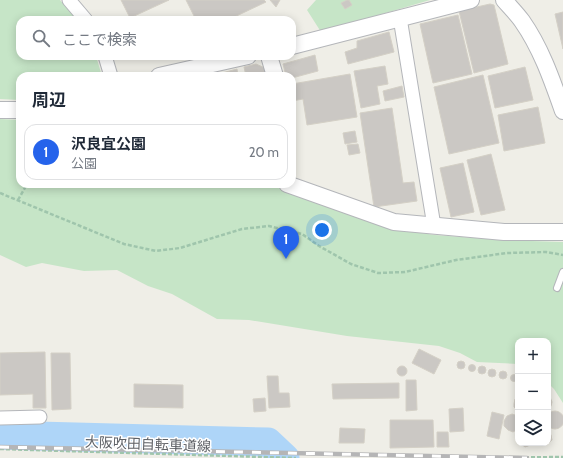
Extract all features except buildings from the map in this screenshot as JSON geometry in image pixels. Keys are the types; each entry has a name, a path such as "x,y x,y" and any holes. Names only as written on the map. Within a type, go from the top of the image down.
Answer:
{"street":[{"path":"69,0 83,16"},
{"path":"296,45 471,0"},
{"path":"504,0 522,21 538,47 551,75 563,111"},
{"path":"400,18 434,226"},
{"path":"106,60 110,72"},
{"path":"177,72 230,60"},
{"path":"271,60 274,72"},
{"path":"0,110 16,110"},
{"path":"296,187 394,222 504,232 563,232"},
{"path":"0,418 40,418"}],"lane":[{"path":"557,288 563,272"}],"path":[{"path":"18,200 25,188"},
{"path":"0,193 124,244 156,251 180,248 242,229 269,226 302,234 319,246 351,264 378,273 405,272 456,260 507,253 546,252 563,255"},
{"name":"大阪吹田自転車道線","path":"0,449 296,458"},
{"path":"441,458 563,457"}],"green space":[{"path":"0,0 60,0 74,16 16,16 16,60 97,60 101,72 16,72 16,100 0,99"},
{"path":"316,0 430,0 321,32 307,10"},
{"path":"0,119 16,120 16,188 278,188 394,229 435,235 501,240 563,242 563,403 551,386 551,338 515,338 515,364 477,362 460,353 439,346 347,336 249,320 217,319 172,294 148,286 117,270 84,271 42,263 26,267 0,255"}],"waterway":[{"path":"0,435 268,442 285,458"}],"railway":[{"path":"0,447 527,458"}],"place":[{"name":"沢良宜公園","path":"286,259"}]}
